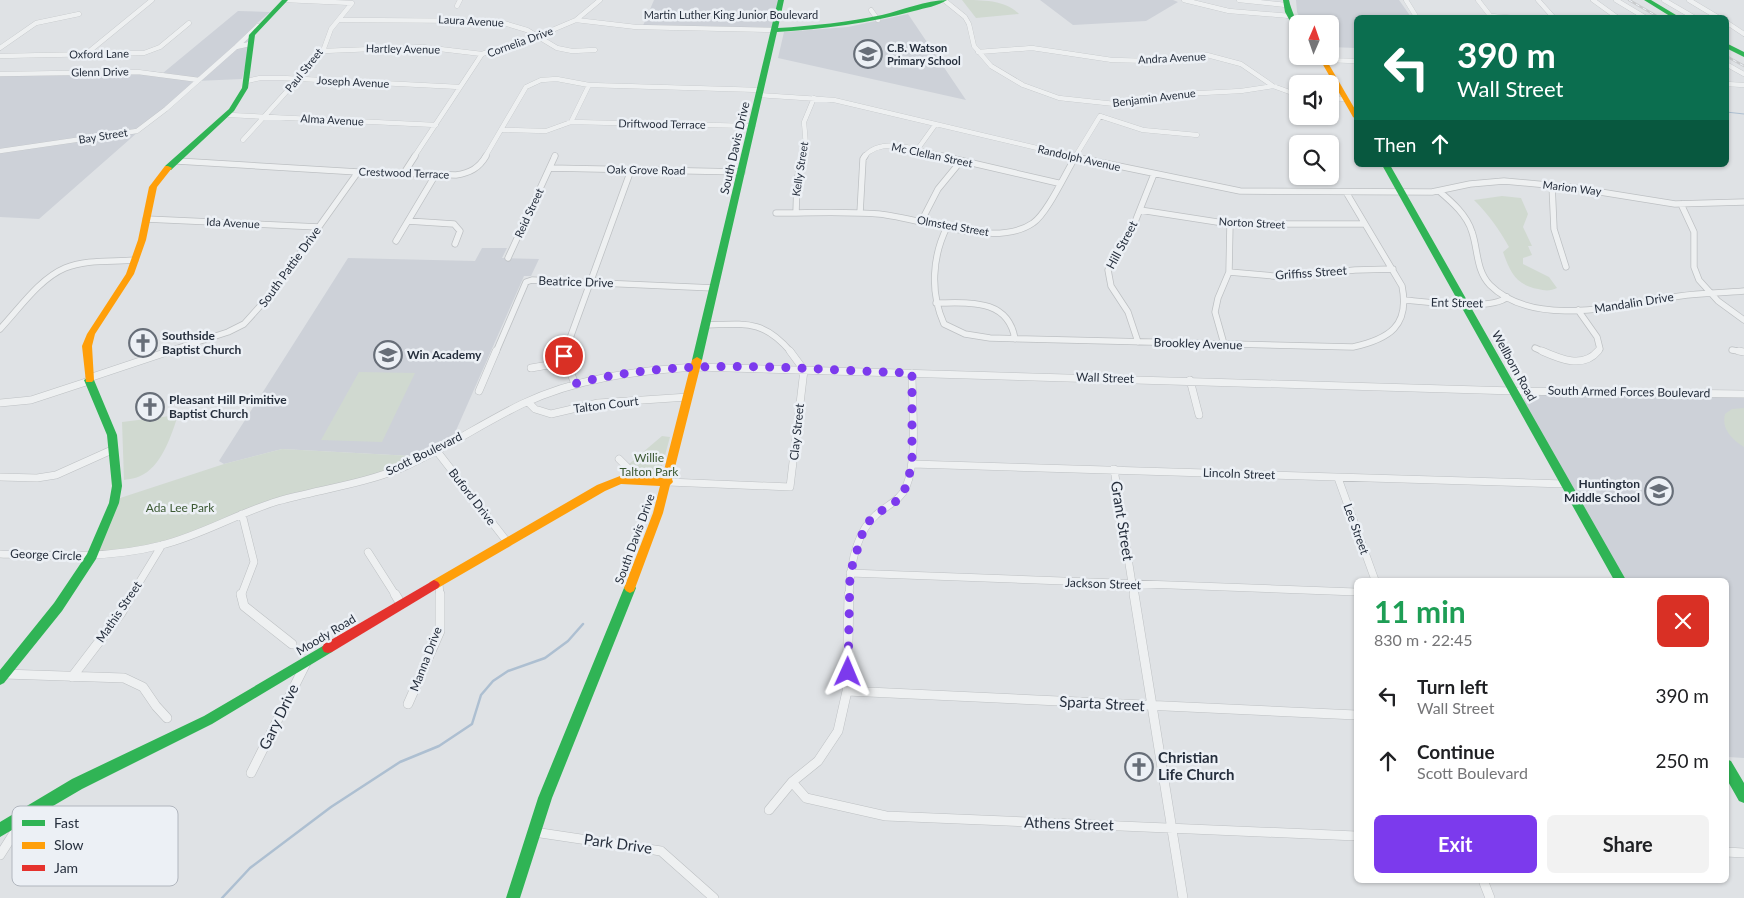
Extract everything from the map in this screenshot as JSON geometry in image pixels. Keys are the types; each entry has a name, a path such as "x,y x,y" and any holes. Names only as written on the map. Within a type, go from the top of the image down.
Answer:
{"street":[{"path":"86,54 152,0"},
{"path":"2,676 58,608 92,556 114,503 117,486 112,435 89,379 87,346 91,334 130,274 136,260 153,187 178,161 229,115 241,97 247,81 250,44 260,24 285,0"},
{"name":"Paul Street","path":"243,140 323,51 329,31 340,20 352,3 285,0"},
{"path":"457,6 460,0"},
{"name":"Cornelia Drive","path":"404,173 482,54 538,36 576,20 600,0"},
{"name":"South Davis Drive","path":"513,898 555,772 622,610 668,482 761,92 781,0"},
{"name":"Martin Luther King Junior Boulevard","path":"576,20 636,28 774,30 835,28 878,20 942,0"},
{"name":"Benjamin Avenue","path":"942,0 956,9 968,23 971,40 978,52 990,65 1025,85 1059,96 1100,104 1132,103 1190,93 1242,93 1272,86"},
{"path":"1184,0 1229,11 1289,16"},
{"path":"1238,0 1269,4 1286,3 1290,15"},
{"path":"1406,0 1415,15"},
{"path":"1478,0 1489,15"},
{"path":"1538,0 1551,15"},
{"path":"1593,0 1614,15"},
{"path":"1616,0 1641,15"},
{"path":"1647,0 1673,15"},
{"path":"1664,0 1690,15"},
{"path":"1689,0 1714,15"},
{"path":"871,10 878,20"},
{"path":"0,48 36,23 79,14"},
{"name":"Laura Avenue","path":"340,20 491,20 514,24 557,48 572,51 595,50"},
{"name":"Oxford Lane","path":"0,56 150,51 164,45 189,23"},
{"name":"Bay Street","path":"0,150 136,131 149,123 260,24"},
{"path":"1729,24 1744,34"},
{"name":"Bay Street","path":"236,47 250,44"},
{"path":"1729,47 1744,55"},
{"name":"Hartley Avenue","path":"323,51 361,48 439,49 482,54"},
{"name":"Andra Avenue","path":"978,52 1032,48 1112,60 1152,61 1207,55 1241,64 1272,86 1289,92"},
{"path":"1339,60 1354,61"},
{"path":"1326,65 1354,114"},
{"path":"1729,66 1744,74"},
{"name":"Glenn Drive","path":"0,74 138,72 178,79 198,80"},
{"name":"Joseph Avenue","path":"247,81 260,78 298,79 460,88"},
{"name":"Crestwood Terrace","path":"178,161 358,172 456,175 475,170 480,166 503,130 526,87 532,84 563,78 589,85 761,92"},
{"path":"1729,84 1744,85"},
{"path":"503,130 546,131 571,122 589,85"},
{"name":"Randolph Avenue","path":"761,92 814,98 1074,157 1240,191 1401,192"},
{"path":"1339,95 1344,96"},
{"path":"1339,97 1344,96"},
{"name":"Kelly Street","path":"796,213 797,180 806,146 804,122 814,98"},
{"path":"1100,104 1100,116 1126,123 1142,130 1197,135"},
{"name":"Alma Avenue","path":"229,115 436,125"},
{"name":"Olmsted Street","path":"776,213 860,213 922,220 947,227 993,234 1028,226 1039,218 1058,183 1100,116"},
{"name":"Driftwood Terrace","path":"571,122 753,126"},
{"path":"917,150 935,125"},
{"name":"Mc Clellan Street","path":"860,213 861,165 866,154 878,148 891,145 1058,183"},
{"name":"Reid Street","path":"508,258 555,154"},
{"path":"922,220 938,189 961,161"},
{"name":"Wellborn Road","path":"1387,167 1619,578"},
{"name":"Oak Grove Road","path":"550,168 742,172"},
{"path":"574,384 566,362 566,347 631,170"},
{"name":"South Pattie Drive","path":"0,403 31,400 228,332 244,324 271,294 358,172"},
{"path":"396,241 436,174"},
{"name":"Hill Street","path":"1138,342 1126,309 1110,286 1107,277 1108,270 1122,248 1140,210 1154,174"},
{"name":"Marion Way","path":"1401,192 1439,191 1498,181 1552,185 1681,204 1744,202"},
{"path":"1552,185 1555,195 1554,228 1566,257 1566,267"},
{"name":"Mandalin Drive","path":"1439,191 1459,210 1470,225 1486,280 1506,297 1536,307 1578,310 1607,308 1679,296 1744,291"},
{"path":"1346,192 1393,269 1402,286 1405,300"},
{"path":"1681,204 1694,232 1694,270 1700,282 1710,293 1744,320"},
{"name":"Norton Street","path":"1140,210 1230,224 1365,224"},
{"name":"Ida Avenue","path":"146,219 319,227"},
{"path":"408,221 454,224 460,231 455,244"},
{"path":"1224,344 1215,312 1229,272 1230,224"},
{"name":"Brookley Avenue","path":"947,227 939,240 936,254 936,303 941,319 950,328 982,338 1344,348 1360,346 1387,335 1397,328 1404,315 1405,300"},
{"path":"0,328 31,297 64,269 95,262 136,260"},
{"name":"Griffiss Street","path":"1229,272 1285,277 1393,269"},
{"name":"Beatrice Drive","path":"479,391 526,282 532,280 714,288"},
{"name":"Ent Street","path":"1405,300 1495,304 1503,301 1506,297"},
{"path":"936,303 982,305 998,309 1008,318 1015,333 1015,339"},
{"path":"1535,348 1558,358 1574,362 1584,361 1597,354 1600,349 1597,337 1578,310"},
{"path":"706,325 746,324 765,328 804,370"},
{"path":"1732,350 1744,352"},
{"path":"531,368 566,362"},
{"name":"Wall Street","path":"696,367 1514,391"},
{"name":"Scott Boulevard","path":"92,556 162,544 198,533 278,501 350,486 406,466 528,402 574,384 621,373 696,367"},
{"name":"Clay Street","path":"668,482 790,487 804,370"},
{"path":"768,810 792,782 818,761 838,731 847,691 850,573 865,525 878,513 898,500 906,487 912,464 912,373"},
{"path":"1190,380 1199,415"},
{"name":"South Armed Forces Boulevard","path":"1514,391 1744,394"},
{"name":"Talton Court","path":"528,402 535,409 551,414 598,403 688,397"},
{"path":"0,477 36,478 56,475 114,449"},
{"name":"Buford Drive","path":"436,450 508,542"},
{"path":"619,459 630,470 628,480"},
{"name":"Lincoln Street","path":"912,464 1565,484"},
{"name":"Grant Street","path":"1114,469 1183,898"},
{"name":"Lee Street","path":"1338,478 1373,578"},
{"name":"Moody Road","path":"40,806 77,784 208,720 401,604 602,488 620,480 668,482"},
{"path":"242,514 254,562 240,597 244,606 292,644"},
{"name":"Mathis Street","path":"72,677 121,613 162,544"},
{"path":"368,552 401,604"},
{"name":"George Circle","path":"0,554 92,556"},
{"name":"Jackson Street","path":"850,573 1354,592"},
{"name":"Manna Drive","path":"408,704 440,631 439,583"},
{"name":"Gary Drive","path":"252,773 307,661"},
{"path":"2,676 124,678 141,684 149,690 157,711 167,718"},
{"name":"Sparta Street","path":"847,691 1152,707 1354,715"},
{"path":"1729,770 1744,796"},
{"name":"Athens Street","path":"792,782 806,798 886,816 1354,836"},
{"name":"Moody Road","path":"0,830 12,823"},
{"name":"Park Drive","path":"534,832 661,851 714,898"},
{"path":"0,855 12,836"},
{"path":"1729,852 1744,853"},
{"path":"1484,883 1490,898"}],"shaded area":[{"path":"654,0 781,0 774,30 642,28"},
{"path":"1040,0 1173,0 1178,2 1146,21 1073,25"},
{"path":"1296,0 1399,0 1410,15 1354,15 1354,48 1339,47 1339,15 1298,15"},
{"path":"238,11 270,12 256,24 242,79 196,81 39,219 0,217 0,74 150,71 163,73"},
{"path":"908,14 966,100 778,58 784,32 848,27"},
{"name":"Win Academy","path":"482,248 507,248 502,258 539,259 531,276 524,276 454,435 412,456 282,449 224,464 219,461 348,258 475,261"},
{"name":"Huntington Middle School","path":"1530,393 1744,397 1744,758 1729,757 1729,578 1624,578 1522,401"}],"green space":[{"path":"962,0 1001,3 1014,9 1019,14 976,18"},
{"path":"1502,196 1521,198 1528,214 1523,227 1532,246 1528,246 1532,255 1523,258 1523,264 1549,277 1557,288 1546,290 1530,287 1519,281 1508,266 1503,252 1509,247 1493,222 1474,200"},
{"path":"359,372 415,373 382,442 321,440"},
{"path":"1744,408 1744,447 1728,433 1724,419 1725,414 1732,409"},
{"path":"178,415 173,431 156,463 142,475 124,480 122,422"},
{"name":"Willie Talton Park","path":"662,436 670,437 660,474 654,478 634,478 633,469 629,464"},
{"name":"Ada Lee Park","path":"282,449 412,456 410,460 379,474 278,500 162,544 95,554 117,499 224,464"}],"waterway":[{"path":"1729,112 1744,114"},
{"path":"222,898 250,868 331,807 400,762 439,746 472,724 481,695 493,681 508,671 545,658 568,641 583,624"}],"railway":[{"path":"1629,0 1655,15"},
{"path":"1729,58 1744,66"}],"traffic: fast":[{"path":"168,168 232,110 245,88 252,35 285,0"},
{"path":"697,360 781,0"},
{"path":"774,30 818,27 860,21 944,0"},
{"path":"1286,0 1290,15"},
{"path":"1647,0 1673,15"},
{"path":"1729,47 1744,55"},
{"path":"1387,167 1619,578"},
{"path":"0,679 58,607 92,556 114,503 117,486 112,435 89,380"},
{"path":"513,898 545,798 630,588"},
{"path":"40,806 77,784 208,720 328,648"},
{"path":"1729,770 1744,796"},
{"path":"0,830 12,823"}],"traffic: slow":[{"path":"1326,65 1354,114"},
{"path":"89,380 87,346 91,334 130,274 142,240 153,187 168,168"},
{"path":"630,588 658,513 697,360"},
{"path":"434,585 601,488 620,480 668,482"}],"traffic: jam":[{"path":"328,648 434,585"}],"place":[{"name":"C.B. Watson Primary School","path":"868,54"},
{"name":"Southside Baptist Church","path":"143,343"},
{"name":"Win Academy","path":"388,355"},
{"name":"Pleasant Hill Primitive Baptist Church","path":"150,407"},
{"name":"Huntington Middle School","path":"1659,491"},
{"name":"Christian Life Church","path":"1139,767"}],"route":[{"path":"564,356 574,384 621,373 696,367 912,373 912,464 906,487 898,500 878,513 865,525 850,573 848,672"}]}
